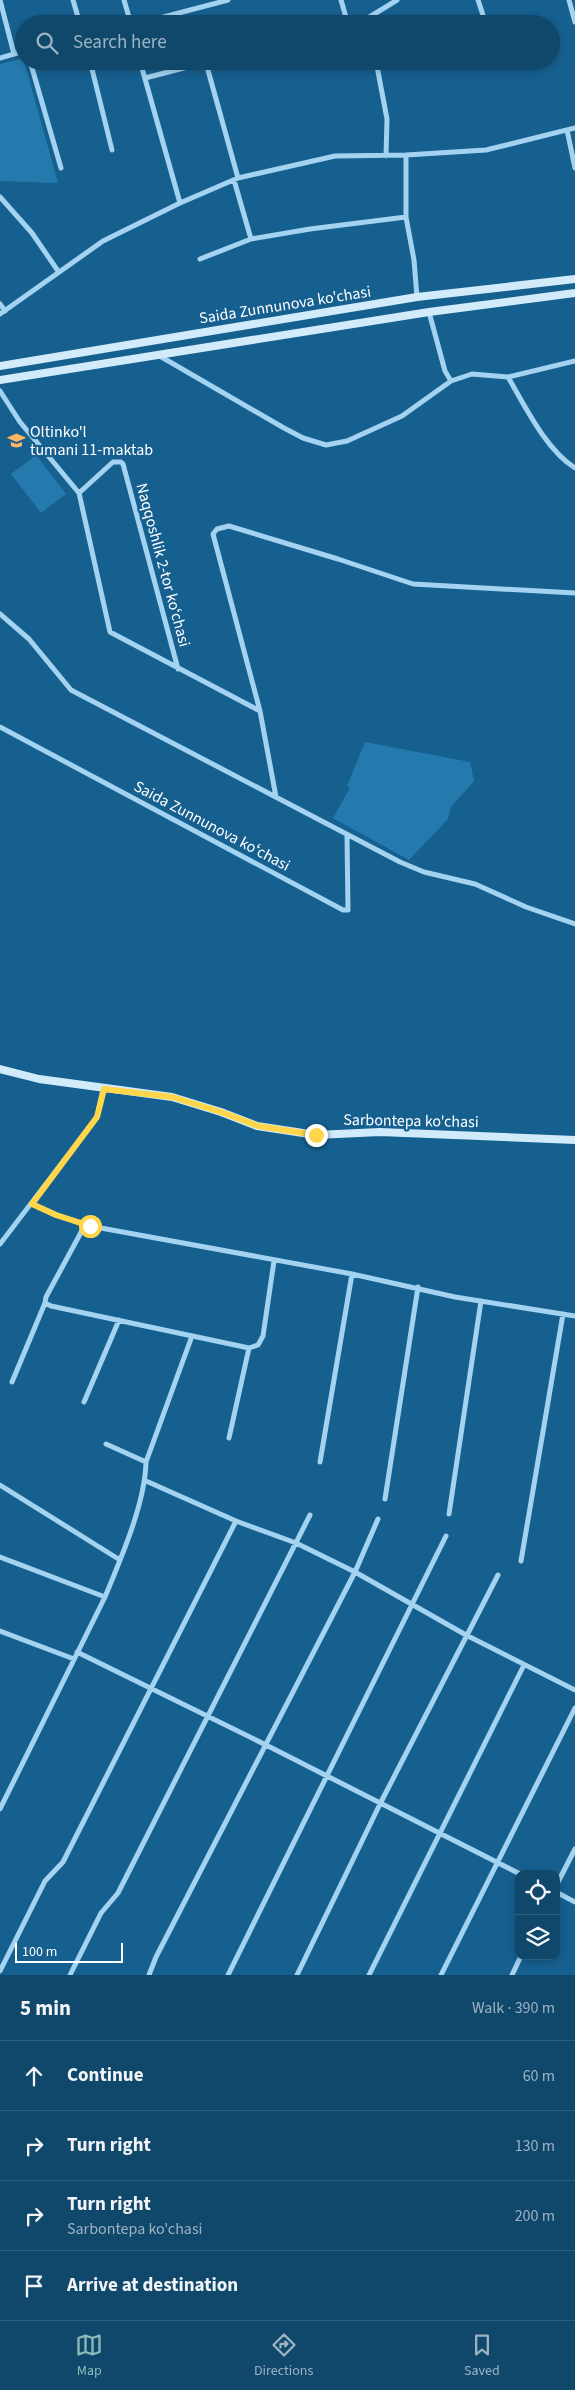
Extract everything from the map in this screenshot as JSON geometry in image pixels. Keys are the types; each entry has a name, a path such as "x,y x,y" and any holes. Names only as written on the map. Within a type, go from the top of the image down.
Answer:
{"main road":[{"name":"Saida Zunnunova ko'chasi","path":"0,366 417,296 575,279"},
{"name":"Saida Zunnunova ko'chasi","path":"0,380 429,312 575,293"},
{"path":"59,356 61,369"},
{"name":"Sarbontepa ko'chasi","path":"0,1069 39,1079 172,1097 258,1126 316,1135 380,1132 575,1140"}],"street":[{"path":"0,0 14,54 0,58"},
{"path":"73,0 77,15"},
{"path":"124,0 128,15"},
{"path":"171,15 228,0"},
{"path":"341,0 345,15"},
{"path":"373,15 397,0"},
{"path":"478,0 483,15"},
{"path":"569,0 575,22"},
{"path":"33,70 61,168"},
{"path":"92,70 112,150"},
{"path":"143,70 180,203"},
{"path":"145,78 177,70"},
{"path":"211,70 251,239"},
{"path":"378,70 387,119 386,156"},
{"path":"0,304 2,313 103,241 180,203 236,179 335,156 386,156 486,150 575,128"},
{"path":"567,130 575,168"},
{"path":"406,155 406,217 414,260 417,296"},
{"path":"0,197 32,233 58,272"},
{"path":"200,259 251,239 318,227 406,217"},
{"path":"429,312 445,371 450,381"},
{"path":"158,355 284,428 303,438 326,445 347,442 375,430 402,416 450,381 472,374 508,377 575,361"},
{"path":"508,377 534,422 563,459 575,468"},
{"path":"0,391 20,422 79,494 110,632 178,670 260,711"},
{"name":"Naqqoshlik 2-tor koʻchasi","path":"79,494 113,462 121,462 123,464 178,670"},
{"path":"276,797 260,711 213,534 217,528 229,526 413,584 575,593"},
{"path":"0,614 29,639 71,690 347,836 424,872 475,884 526,907 575,924"},
{"name":"Saida Zunnunova koʻchasi","path":"0,727 343,910 348,910 347,836"},
{"path":"0,1244 97,1117 104,1089"},
{"path":"32,1204 85,1225 352,1274 481,1301 575,1316"},
{"path":"12,1382 46,1296 85,1225"},
{"path":"45,1302 51,1306 249,1348 258,1346 263,1336 274,1261"},
{"path":"320,1462 352,1274"},
{"path":"385,1499 418,1288"},
{"path":"449,1514 481,1301"},
{"path":"522,1561 562,1314"},
{"path":"84,1402 119,1320"},
{"path":"0,1809 104,1597 120,1560 146,1481 146,1462 192,1336"},
{"path":"230,1438 249,1348"},
{"path":"106,1444 146,1462"},
{"path":"146,1481 236,1521 296,1543 355,1572 466,1635 575,1690"},
{"path":"0,1485 120,1560"},
{"path":"70,1975 101,1913 118,1893 310,1514"},
{"path":"149,1975 156,1957 355,1572 378,1519"},
{"path":"0,1970 45,1881 63,1862 236,1521"},
{"path":"228,1975 325,1776 446,1536"},
{"path":"0,1557 104,1597"},
{"path":"297,1975 380,1804 498,1575"},
{"path":"0,1631 74,1658"},
{"path":"77,1652 266,1745 515,1872"},
{"path":"369,1975 524,1665"},
{"path":"442,1975 575,1708"},
{"path":"560,1878 575,1849"},
{"path":"560,1894 575,1902"},
{"path":"512,1975 519,1960"}],"shaded area":[{"path":"15,60 15,70 27,70 58,183 0,181 0,64"},
{"path":"36,455 66,494 41,513 11,474"},
{"path":"365,742 470,762 474,781 451,807 448,819 409,860 333,818 350,788 347,786"}],"place":[{"name":"Oltinko'l tumani 11-maktab","path":"16,441"}],"route":[{"path":"90,1226 56,1215 32,1204 97,1117 104,1089 172,1097 258,1126 316,1135"}]}
